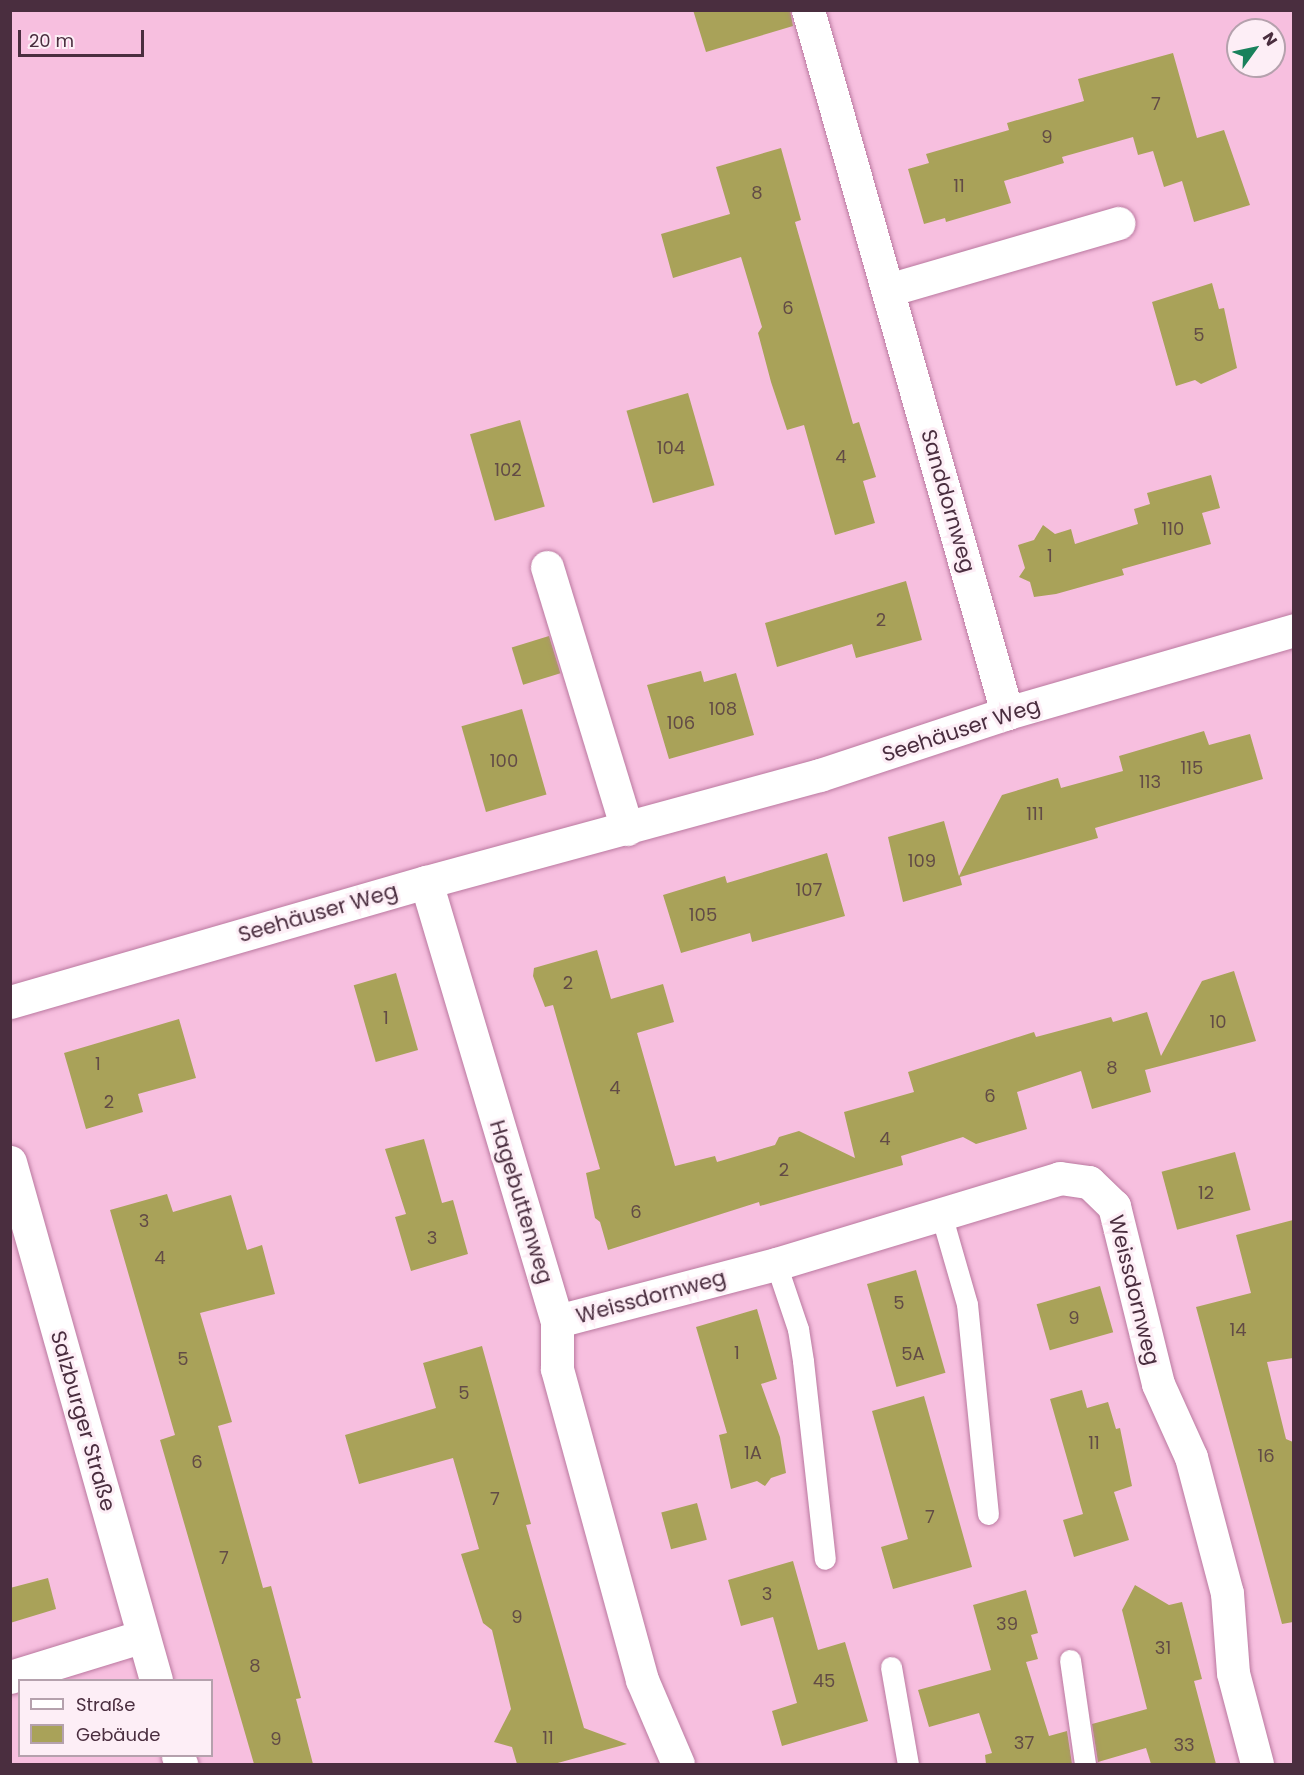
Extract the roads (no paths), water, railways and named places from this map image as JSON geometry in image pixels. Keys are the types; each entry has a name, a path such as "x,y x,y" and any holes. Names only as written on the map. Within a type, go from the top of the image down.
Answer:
{"street":[{"name":"Sanddornweg","path":"808,10 1007,713"},
{"path":"888,290 1118,223"},
{"path":"547,567 627,829"},
{"name":"Seehäuser Weg","path":"10,1002 426,882 820,775 1007,713 1293,630"},
{"name":"Hagebuttenweg","path":"426,882 557,1321 557,1369 642,1680 678,1764"},
{"name":"Salzburger Straße","path":"10,1162 156,1679"},
{"name":"Weissdornweg","path":"557,1321 776,1264 1060,1178 1089,1182 1114,1206 1158,1384 1191,1457 1224,1581 1233,1673 1257,1764"},
{"path":"10,1677 143,1636"}],"lane":[{"path":"941,1214 967,1304 988,1514"},
{"path":"776,1264 798,1329 825,1558"},
{"path":"1070,1660 1085,1764"},
{"path":"891,1667 908,1764"}]}
